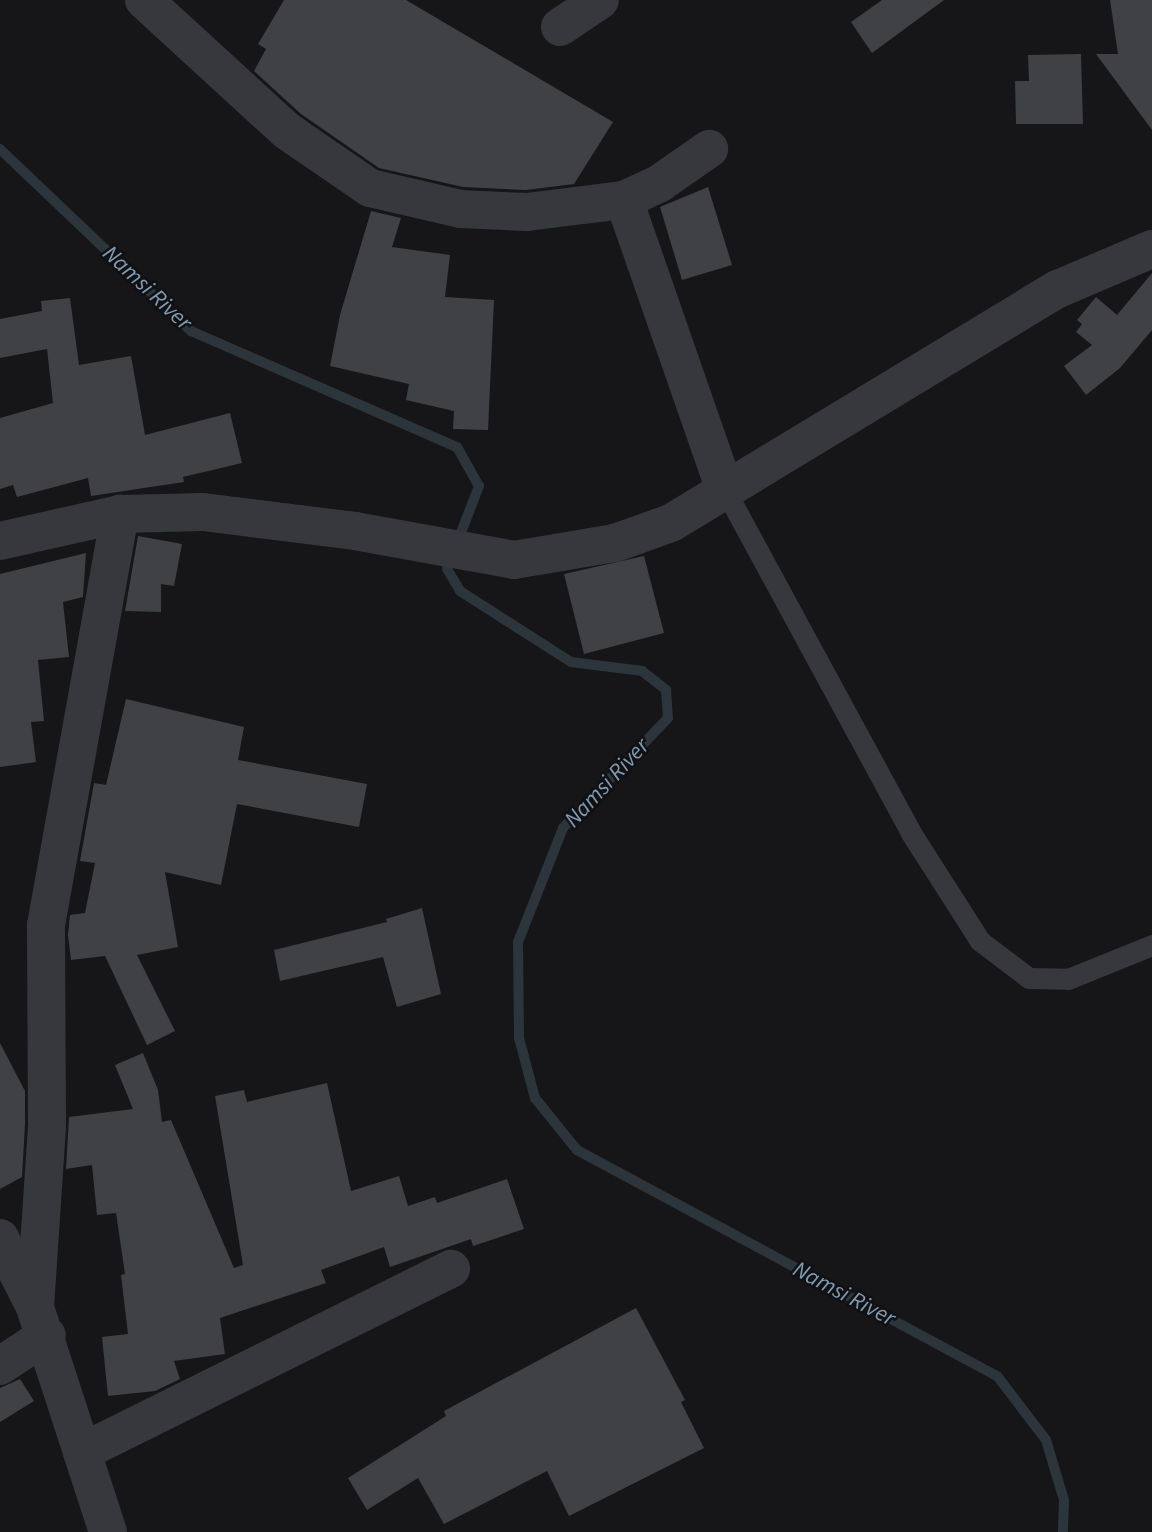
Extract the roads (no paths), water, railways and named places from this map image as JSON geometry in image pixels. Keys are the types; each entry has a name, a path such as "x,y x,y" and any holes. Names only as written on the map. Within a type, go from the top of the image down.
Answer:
{"street":[{"path":"144,0 287,131 370,188 460,209 527,212 624,200 660,183 709,149"},
{"path":"560,27 600,0"},
{"path":"624,200 725,490"},
{"path":"0,541 120,514 203,512 355,531 514,560 615,543 671,523 1058,289 1152,249"},
{"path":"0,1366 41,1321 47,1125 46,925 120,514"},
{"path":"0,1237 41,1321 108,1532"},
{"path":"82,1452 451,1269"}],"lane":[{"path":"725,490 911,832 980,941 1029,978 1069,979 1152,945"}],"waterway":[{"name":"Namsi River","path":"0,149 191,331 457,447 479,486 447,569 460,591 571,662 642,671 666,690 668,718 563,828 518,942 519,1038 535,1098 577,1150 998,1377 1046,1440 1064,1500 1063,1532"}]}
